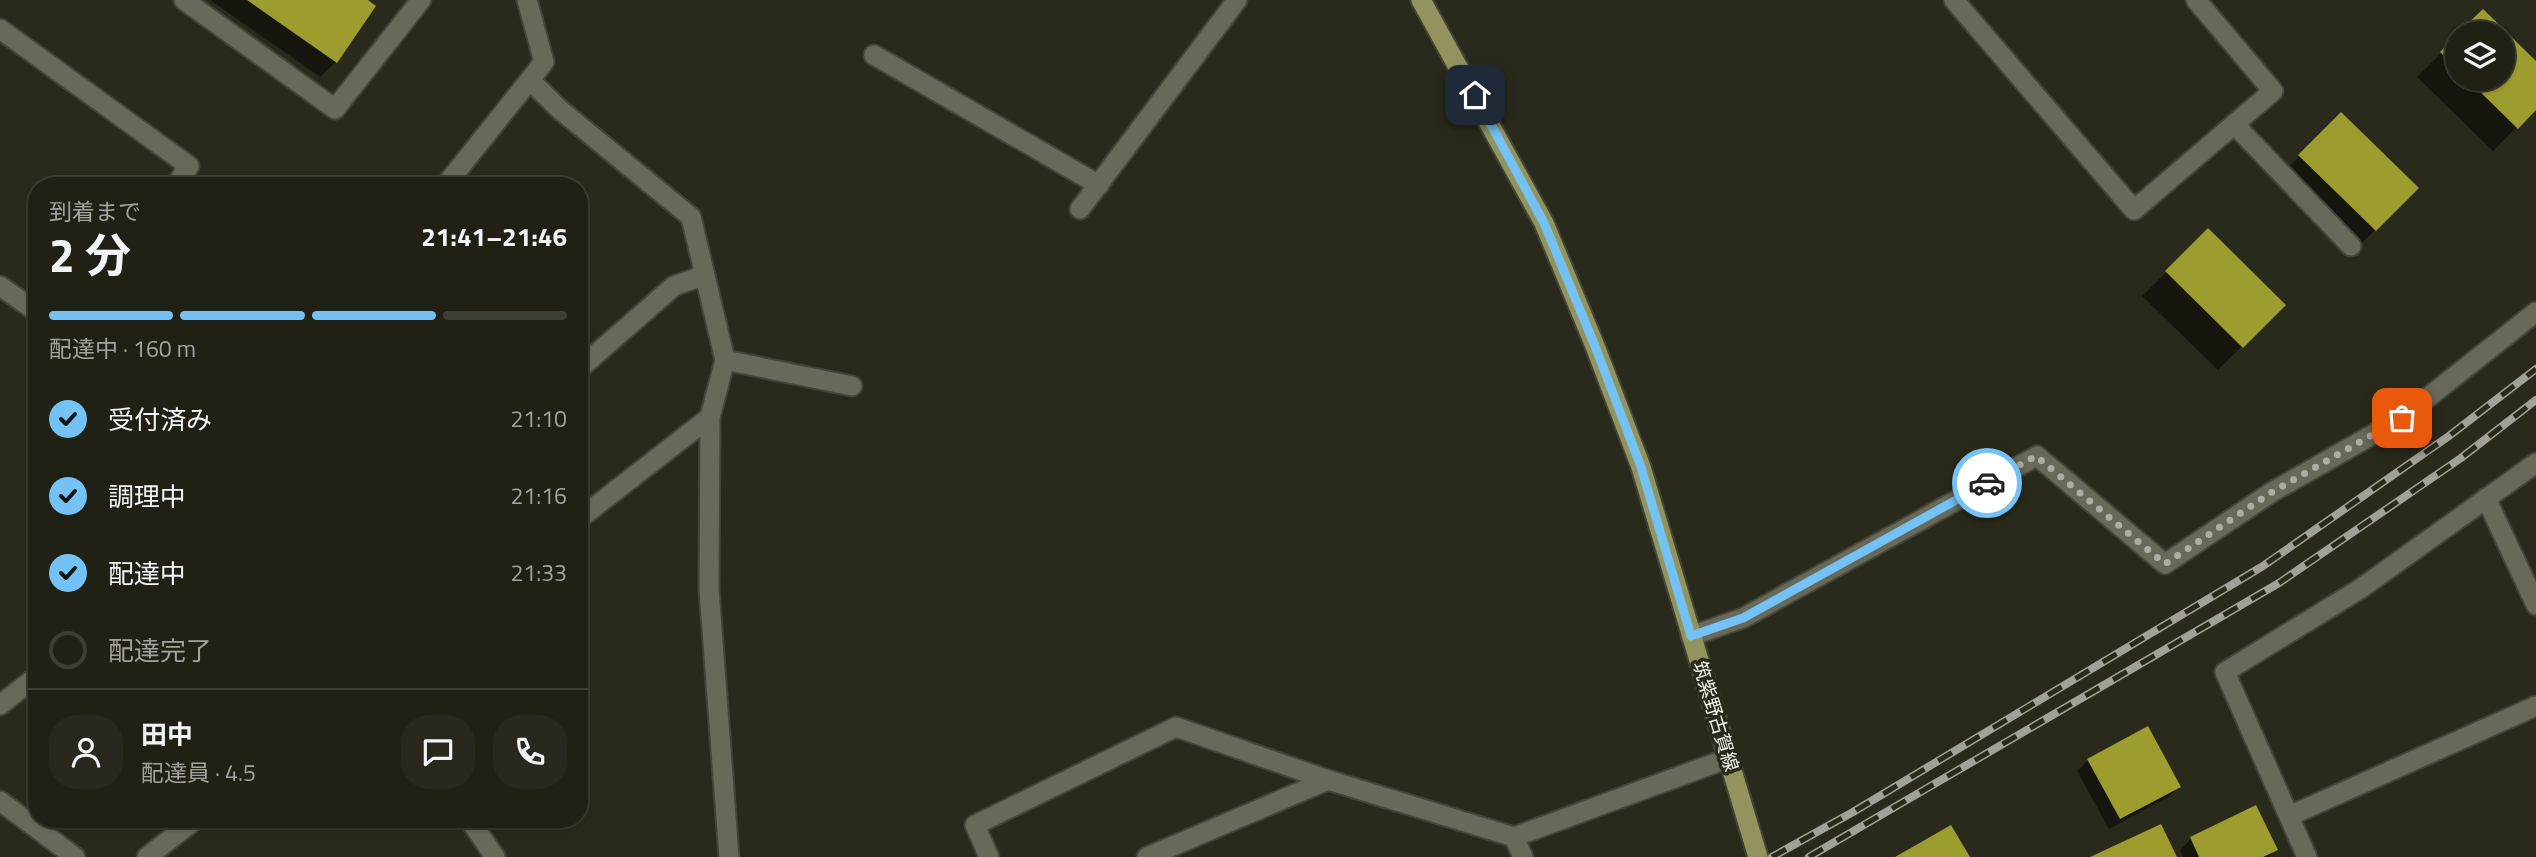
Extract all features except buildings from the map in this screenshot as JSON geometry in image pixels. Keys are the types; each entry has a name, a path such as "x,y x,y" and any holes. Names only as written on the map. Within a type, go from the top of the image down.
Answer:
{"main road":[{"name":"筑紫野古賀線","path":"1421,0 1544,223 1595,346 1641,467 1758,857"}],"street":[{"path":"184,0 335,109 421,0"},
{"path":"451,177 544,62 527,0"},
{"path":"1080,209 1237,0"},
{"path":"1954,0 2134,210 2273,90 2196,0"},
{"path":"0,29 189,166 181,177"},
{"path":"874,55 1098,185"},
{"path":"531,81 558,108 691,217 725,360 710,417 709,589 729,857"},
{"path":"2234,124 2351,246"},
{"path":"588,361 674,286 705,275"},
{"path":"0,286 28,306"},
{"path":"1691,636 1743,618 2036,456 2165,564 2272,492 2402,418 2536,312"},
{"path":"725,360 852,386"},
{"path":"588,512 710,417"},
{"path":"2307,857 2225,672 2360,589 2536,463"},
{"path":"2486,498 2536,605"},
{"path":"0,705 28,683"},
{"path":"2289,816 2536,706"},
{"path":"989,857 975,825 1176,727 1328,780 1514,837 1729,758"},
{"path":"1147,857 1328,780"},
{"path":"0,801 28,822"},
{"path":"36,828 75,857"},
{"path":"147,857 184,828"},
{"path":"475,828 495,857"},
{"path":"1514,837 1523,857"}],"railway":[{"path":"1772,857 1853,812 2263,566 2449,436 2536,369"},
{"path":"1809,857 2279,583 2461,458 2536,400"}],"way so far":[{"path":"1987,483 2036,456 2165,564 2272,492 2402,418"}],"route":[{"path":"1475,95 1544,223 1595,346 1641,467 1691,636 1743,618 1987,483"}]}
